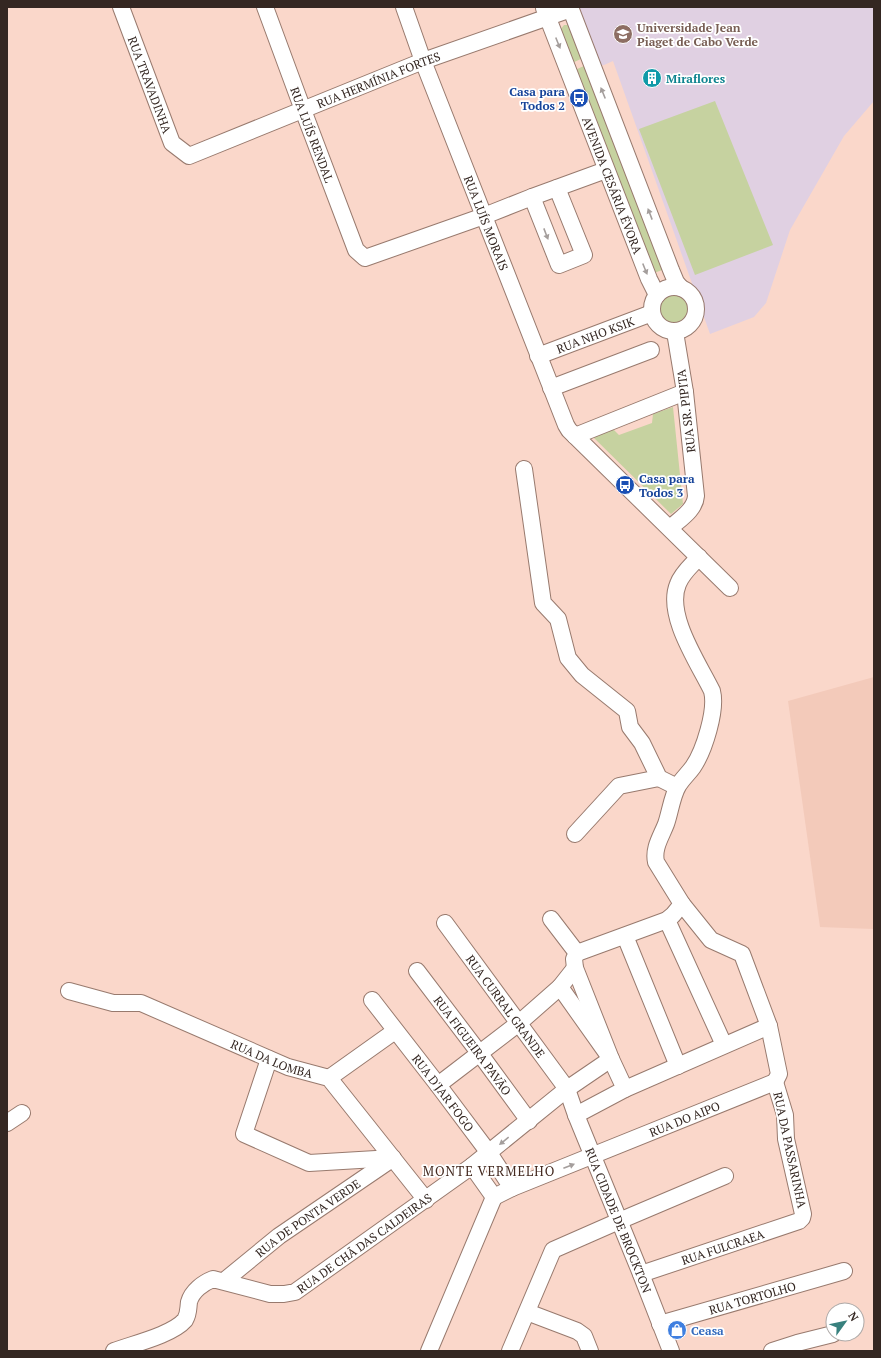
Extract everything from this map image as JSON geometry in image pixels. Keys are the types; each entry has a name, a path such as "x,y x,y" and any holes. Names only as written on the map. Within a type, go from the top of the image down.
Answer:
{"street":[{"name":"RUA TRAVADINHA","path":"122,7 172,143 189,156"},
{"name":"RUA LUÍS RENDAL","path":"266,7 302,110 356,250 365,258 484,216"},
{"name":"RUA LUÍS MORAIS","path":"404,7 423,61 566,424 575,436 730,588"},
{"name":"RUA HERMÍNIA FORTES","path":"189,156 546,12 570,8"},
{"name":"AVENIDA CESÁRIA ÉVORA","path":"570,8 671,270 676,282 681,288"},
{"name":"AVENIDA CESÁRIA ÉVORA","path":"546,12 606,170 649,279 657,295"},
{"path":"484,216 606,170"},
{"path":"532,197 559,265 584,256 557,188"},
{"path":"668,288 681,288 688,291 696,303 697,311 695,318 692,324 684,330 675,332 663,329 657,325 652,313 652,306 657,295 668,288"},
{"name":"RUA NHO KSIK","path":"538,356 652,313"},
{"name":"RUA SR. PIPITA","path":"670,528 689,510 695,502 685,392 675,332"},
{"path":"551,388 651,350"},
{"path":"575,436 685,392"},
{"path":"524,469 543,603 558,619 568,658 582,675 627,711 630,727 642,743 659,778 677,787"},
{"path":"699,557 682,577 678,584 675,599 683,632 714,698 709,731 694,766 677,787 654,855 656,862 682,904 711,940 742,954 769,1026 779,1074 775,1082"},
{"path":"575,834 620,786 659,778"},
{"path":"438,1085 519,1023 560,987 576,961 625,936 667,920 682,904"},
{"path":"551,919 576,961 610,1059 625,1089"},
{"path":"667,920 724,1045"},
{"name":"RUA CURRAL GRANDE","path":"444,923 567,1089"},
{"path":"625,936 678,1066"},
{"name":"RUA FIGUEIRA PAVÃO","path":"417,971 529,1121"},
{"path":"560,987 610,1059"},
{"name":"RUA DA LOMBA","path":"70,991 113,1003 141,1003 288,1067 328,1078 426,1200"},
{"name":"RUA D'JAR FOGO","path":"372,1000 489,1153 512,1188"},
{"path":"576,1115 625,1089 769,1026"},
{"path":"328,1078 395,1031"},
{"path":"269,1059 244,1134 308,1163 393,1158"},
{"name":"RUA DE CHÃ DAS CALDEIRAS","path":"224,1281 270,1294 295,1292 472,1166 567,1089 610,1059"},
{"name":"RUA DO AIPO","path":"494,1197 512,1188 775,1082"},
{"name":"RUA DA PASSARINHA","path":"775,1082 785,1115 786,1139 804,1214 802,1218"},
{"name":"RUA CIDADE DE BROCKTON","path":"567,1089 576,1115 671,1351"},
{"path":"7,1123 22,1113"},
{"name":"RUA DE PONTA VERDE","path":"224,1281 280,1236 393,1158"},
{"path":"429,1351 494,1197 472,1166"},
{"path":"510,1351 552,1250 725,1176"},
{"name":"RUA FULCRAEA","path":"641,1274 799,1221 802,1218"},
{"name":"RUA TORTOLHO","path":"660,1324 844,1271"},
{"path":"114,1351 163,1334 179,1325 189,1313 189,1302 199,1287 213,1279 224,1281"},
{"path":"527,1312 577,1331 584,1336 590,1351"},
{"path":"772,1351 825,1336"}],"shaded area":[{"path":"576,7 874,7 874,101 844,136 790,230 766,303 754,317 710,334 613,61 597,66"},
{"path":"874,677 874,929 820,927 788,701"}],"green space":[{"path":"564,25 570,26 583,58 572,63 560,30"},
{"path":"586,65 665,269 654,273 575,70"},
{"path":"715,101 773,245 695,275 639,129"},
{"path":"674,295 680,296 688,304 688,316 680,324 674,325 668,324 660,316 659,310 660,304 668,296"},
{"path":"673,407 683,504 671,514 593,437 613,429 619,435 652,423 653,414"}],"place":[{"name":"Universidade Jean Piaget de Cabo Verde","path":"623,34"},
{"name":"Miraflores","path":"652,78"},
{"name":"Casa para Todos 2","path":"579,98"},
{"name":"Casa para Todos 3","path":"625,485"},
{"name":"Ceasa","path":"677,1330"}],"district":[{"name":"MONTE VERMELHO","path":"489,1171"}]}
